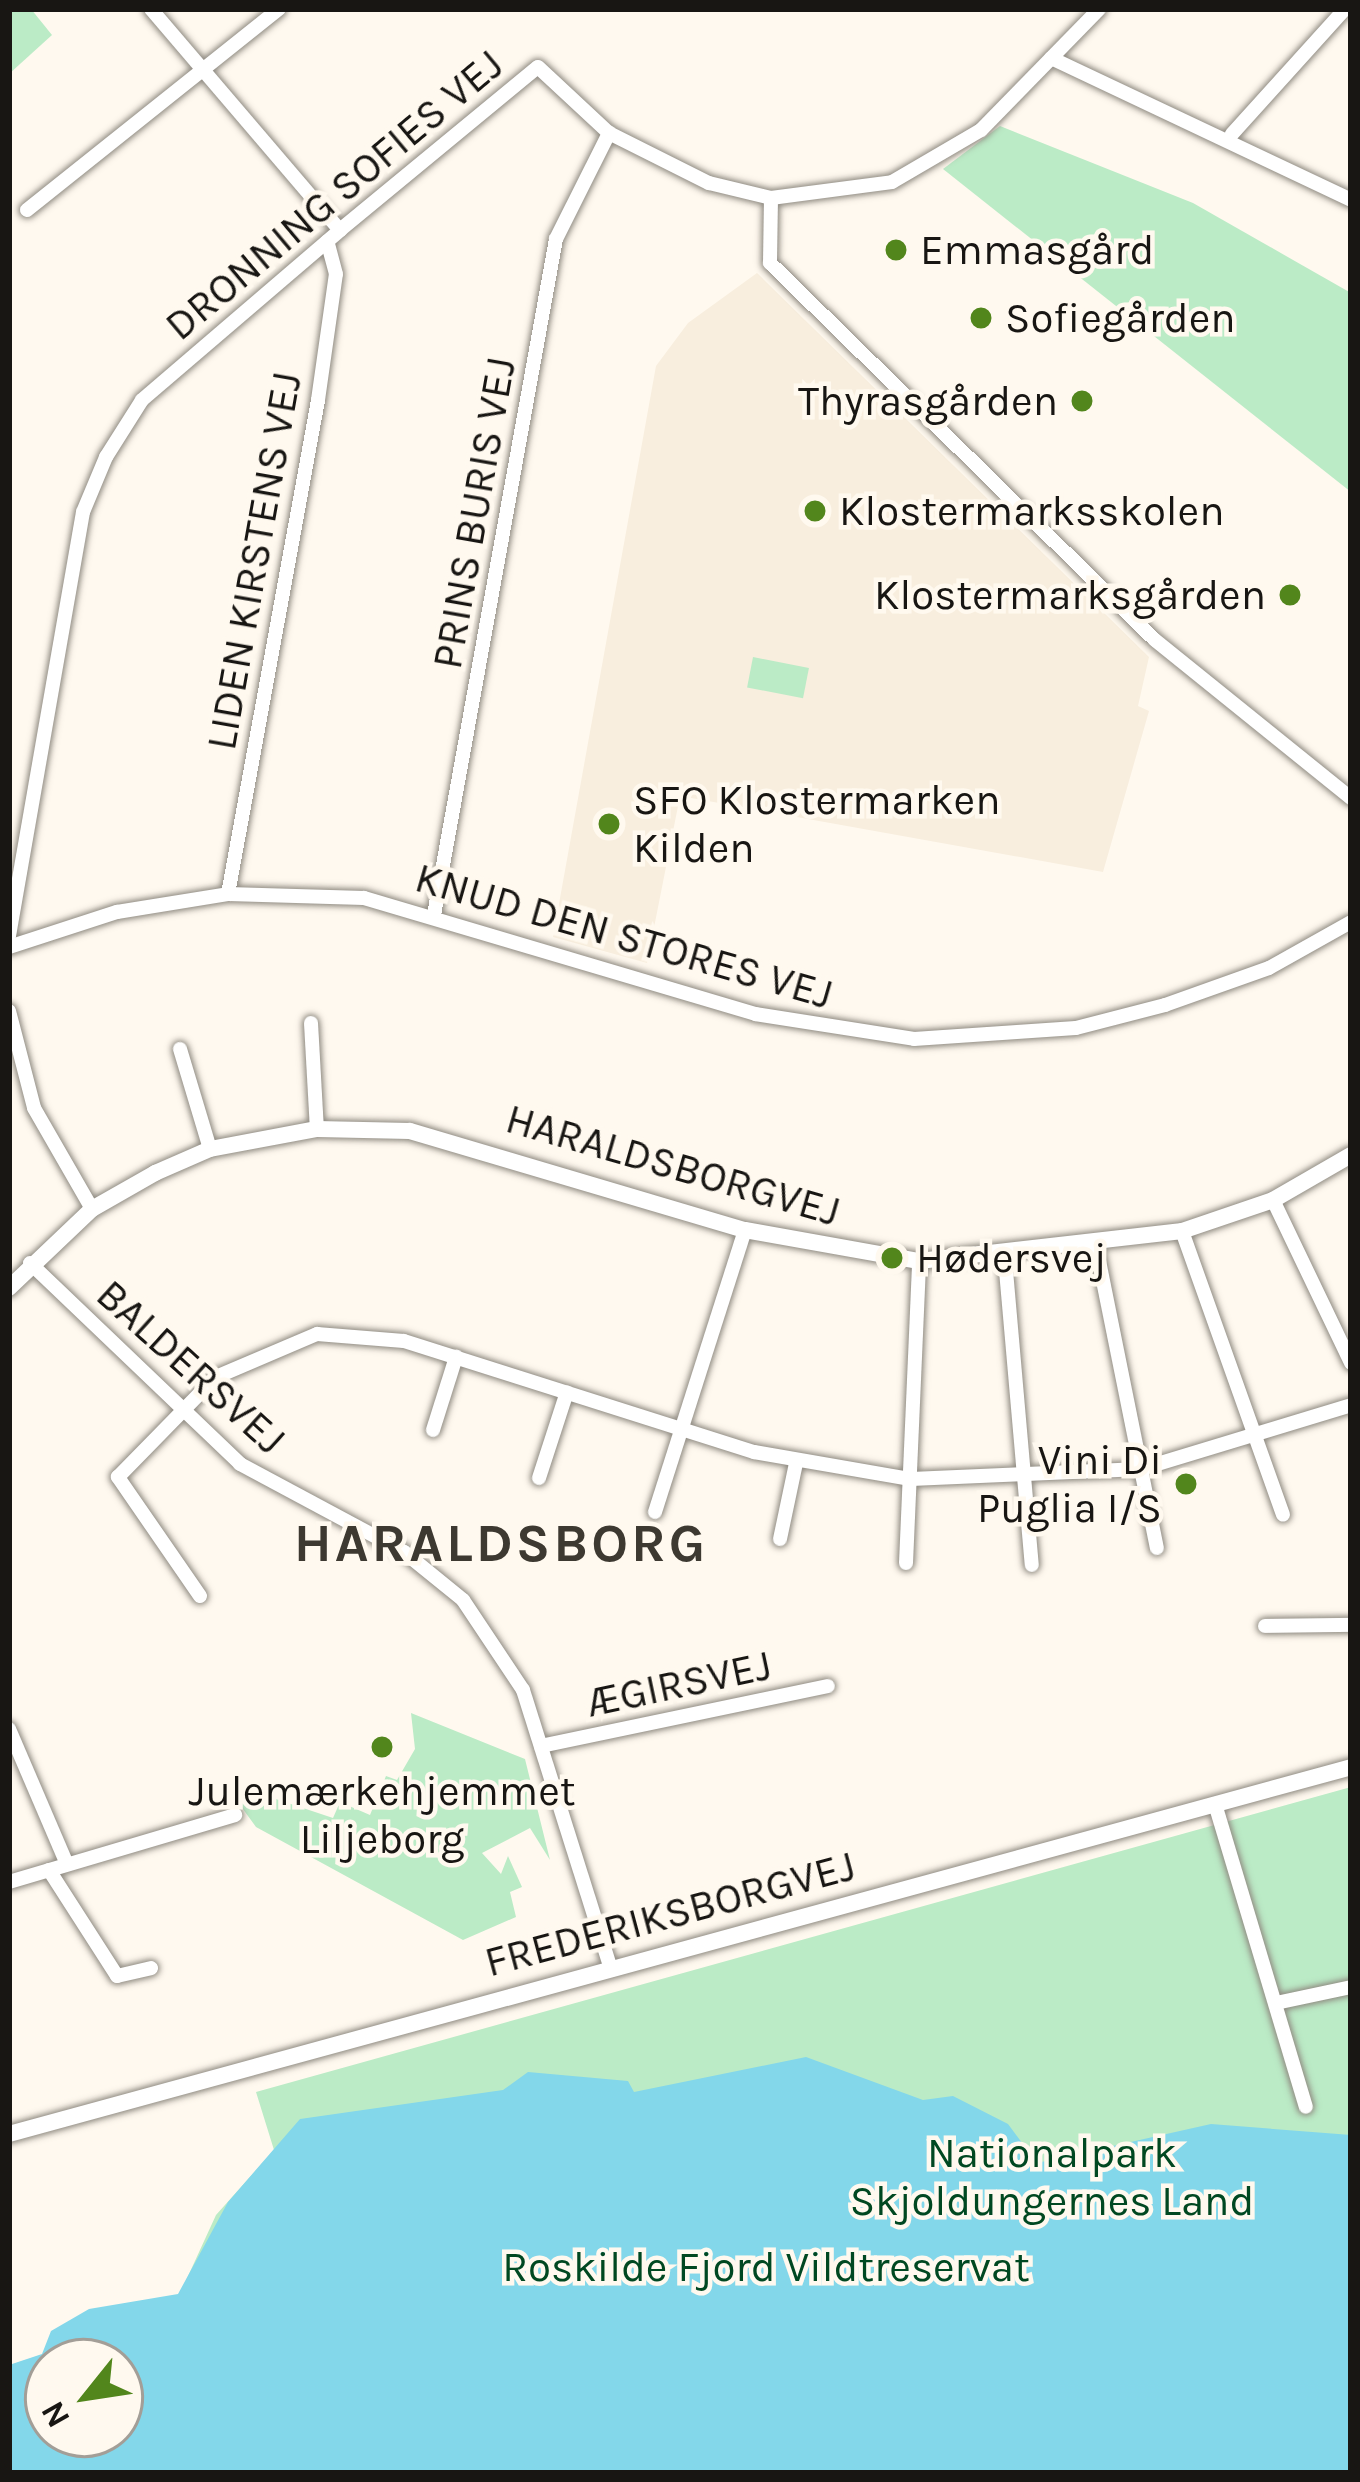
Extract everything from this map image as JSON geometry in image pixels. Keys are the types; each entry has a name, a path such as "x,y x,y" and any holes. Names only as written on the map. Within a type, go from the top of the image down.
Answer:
{"street":[{"path":"151,9 340,230"},
{"path":"27,210 279,9"},
{"name":"DRONNING SOFIES VEJ","path":"9,936 83,512 106,457 142,400 340,230 538,67 609,133 709,183 771,198 847,194 941,160 1100,9"},
{"path":"1232,134 1346,9"},
{"path":"1051,58 1232,134 1351,200"},
{"name":"PRINS BURIS VEJ","path":"434,915 556,239 609,133"},
{"path":"771,198 770,263 1155,640 1351,797"},
{"name":"LIDEN KIRSTENS VEJ","path":"228,894 325,353 336,274 327,242"},
{"name":"KNUD DEN STORES VEJ","path":"9,947 116,912 228,894 364,898 434,915 754,1014 914,1039 1076,1028 1165,1005 1269,968 1351,922"},
{"path":"9,1011 34,1108 92,1209"},
{"path":"311,1023 317,1129"},
{"path":"180,1049 210,1149"},
{"name":"HARALDSBORGVEJ","path":"9,1288 30,1263 92,1209 210,1149 317,1129 406,1130 495,1150 746,1230 920,1261 1005,1259 1182,1231 1273,1200 1351,1155"},
{"path":"1273,1200 1351,1364"},
{"path":"655,1512 746,1230"},
{"path":"1182,1231 1283,1515"},
{"path":"1096,1246 1157,1548"},
{"path":"1005,1259 1032,1565"},
{"path":"906,1563 920,1261"},
{"name":"BALDERSVEJ","path":"30,1263 182,1410 288,1496 448,1585 503,1654 542,1746 556,1822 611,1969"},
{"path":"200,1596 118,1483 182,1410 248,1356 317,1334 456,1358 796,1462 911,1479 1026,1480 1141,1469 1257,1440 1351,1405"},
{"path":"433,1430 456,1358"},
{"path":"539,1478 567,1392"},
{"path":"780,1539 796,1462"},
{"path":"1264,1626 1351,1625"},
{"name":"ÆGIRSVEJ","path":"542,1746 828,1686"},
{"path":"9,1730 67,1864"},
{"name":"FREDERIKSBORGVEJ","path":"9,2134 1351,1767"},
{"path":"1215,1804 1306,2108"},
{"path":"9,1882 235,1815"},
{"path":"49,1870 117,1976 151,1968"},
{"path":"1276,2002 1351,1987"}],"shaded area":[{"name":"Klostermarksskolen","path":"757,273 1149,657 1138,706 1149,711 1103,872 680,796 647,963 553,937 656,366 688,323"}],"green space":[{"path":"9,9 31,9 52,35 9,74"},
{"path":"1000,126 1193,203 1351,293 1351,492 943,169"},
{"path":"753,657 809,668 803,698 747,687"},
{"path":"411,1713 525,1759 550,1860 530,1828 482,1853 501,1874 508,1856 522,1887 510,1892 516,1917 463,1940 256,1827 240,1805 258,1793 333,1818 340,1802 370,1815 386,1776 397,1780 415,1749"},
{"name":"Nationalpark Skjoldungernes Land","path":"1351,1787 1351,2473 9,2473 9,2377 24,2370 24,2458 144,2458 144,2338 92,2338 178,2298 216,2215 274,2150 256,2092"}],"water":[{"name":"Nationalpark Skjoldungernes Land","path":"806,2057 923,2100 953,2096 1008,2124 1037,2163 1211,2124 1351,2135 1351,2473 9,2473 9,2365 24,2360 24,2458 144,2458 144,2338 48,2338 51,2331 89,2309 178,2294 228,2202 300,2119 503,2090 528,2072 628,2081 634,2092"}],"place":[{"name":"Emmasgård","path":"896,250"},
{"name":"Sofiegården","path":"981,318"},
{"name":"Thyrasgården","path":"1082,401"},
{"name":"Klostermarksskolen","path":"815,511"},
{"name":"Klostermarksgården","path":"1290,595"},
{"name":"SFO Klostermarken Kilden","path":"609,824"},
{"name":"Hødersvej","path":"892,1258"},
{"name":"Vini Di Puglia I/S","path":"1186,1484"},
{"name":"Julemærkehjemmet Liljeborg","path":"382,1747"}],"district":[{"name":"HARALDSBORG","path":"501,1543"}],"park label":[{"name":"Roskilde Fjord Vildtreservat","path":"766,2267"}]}
